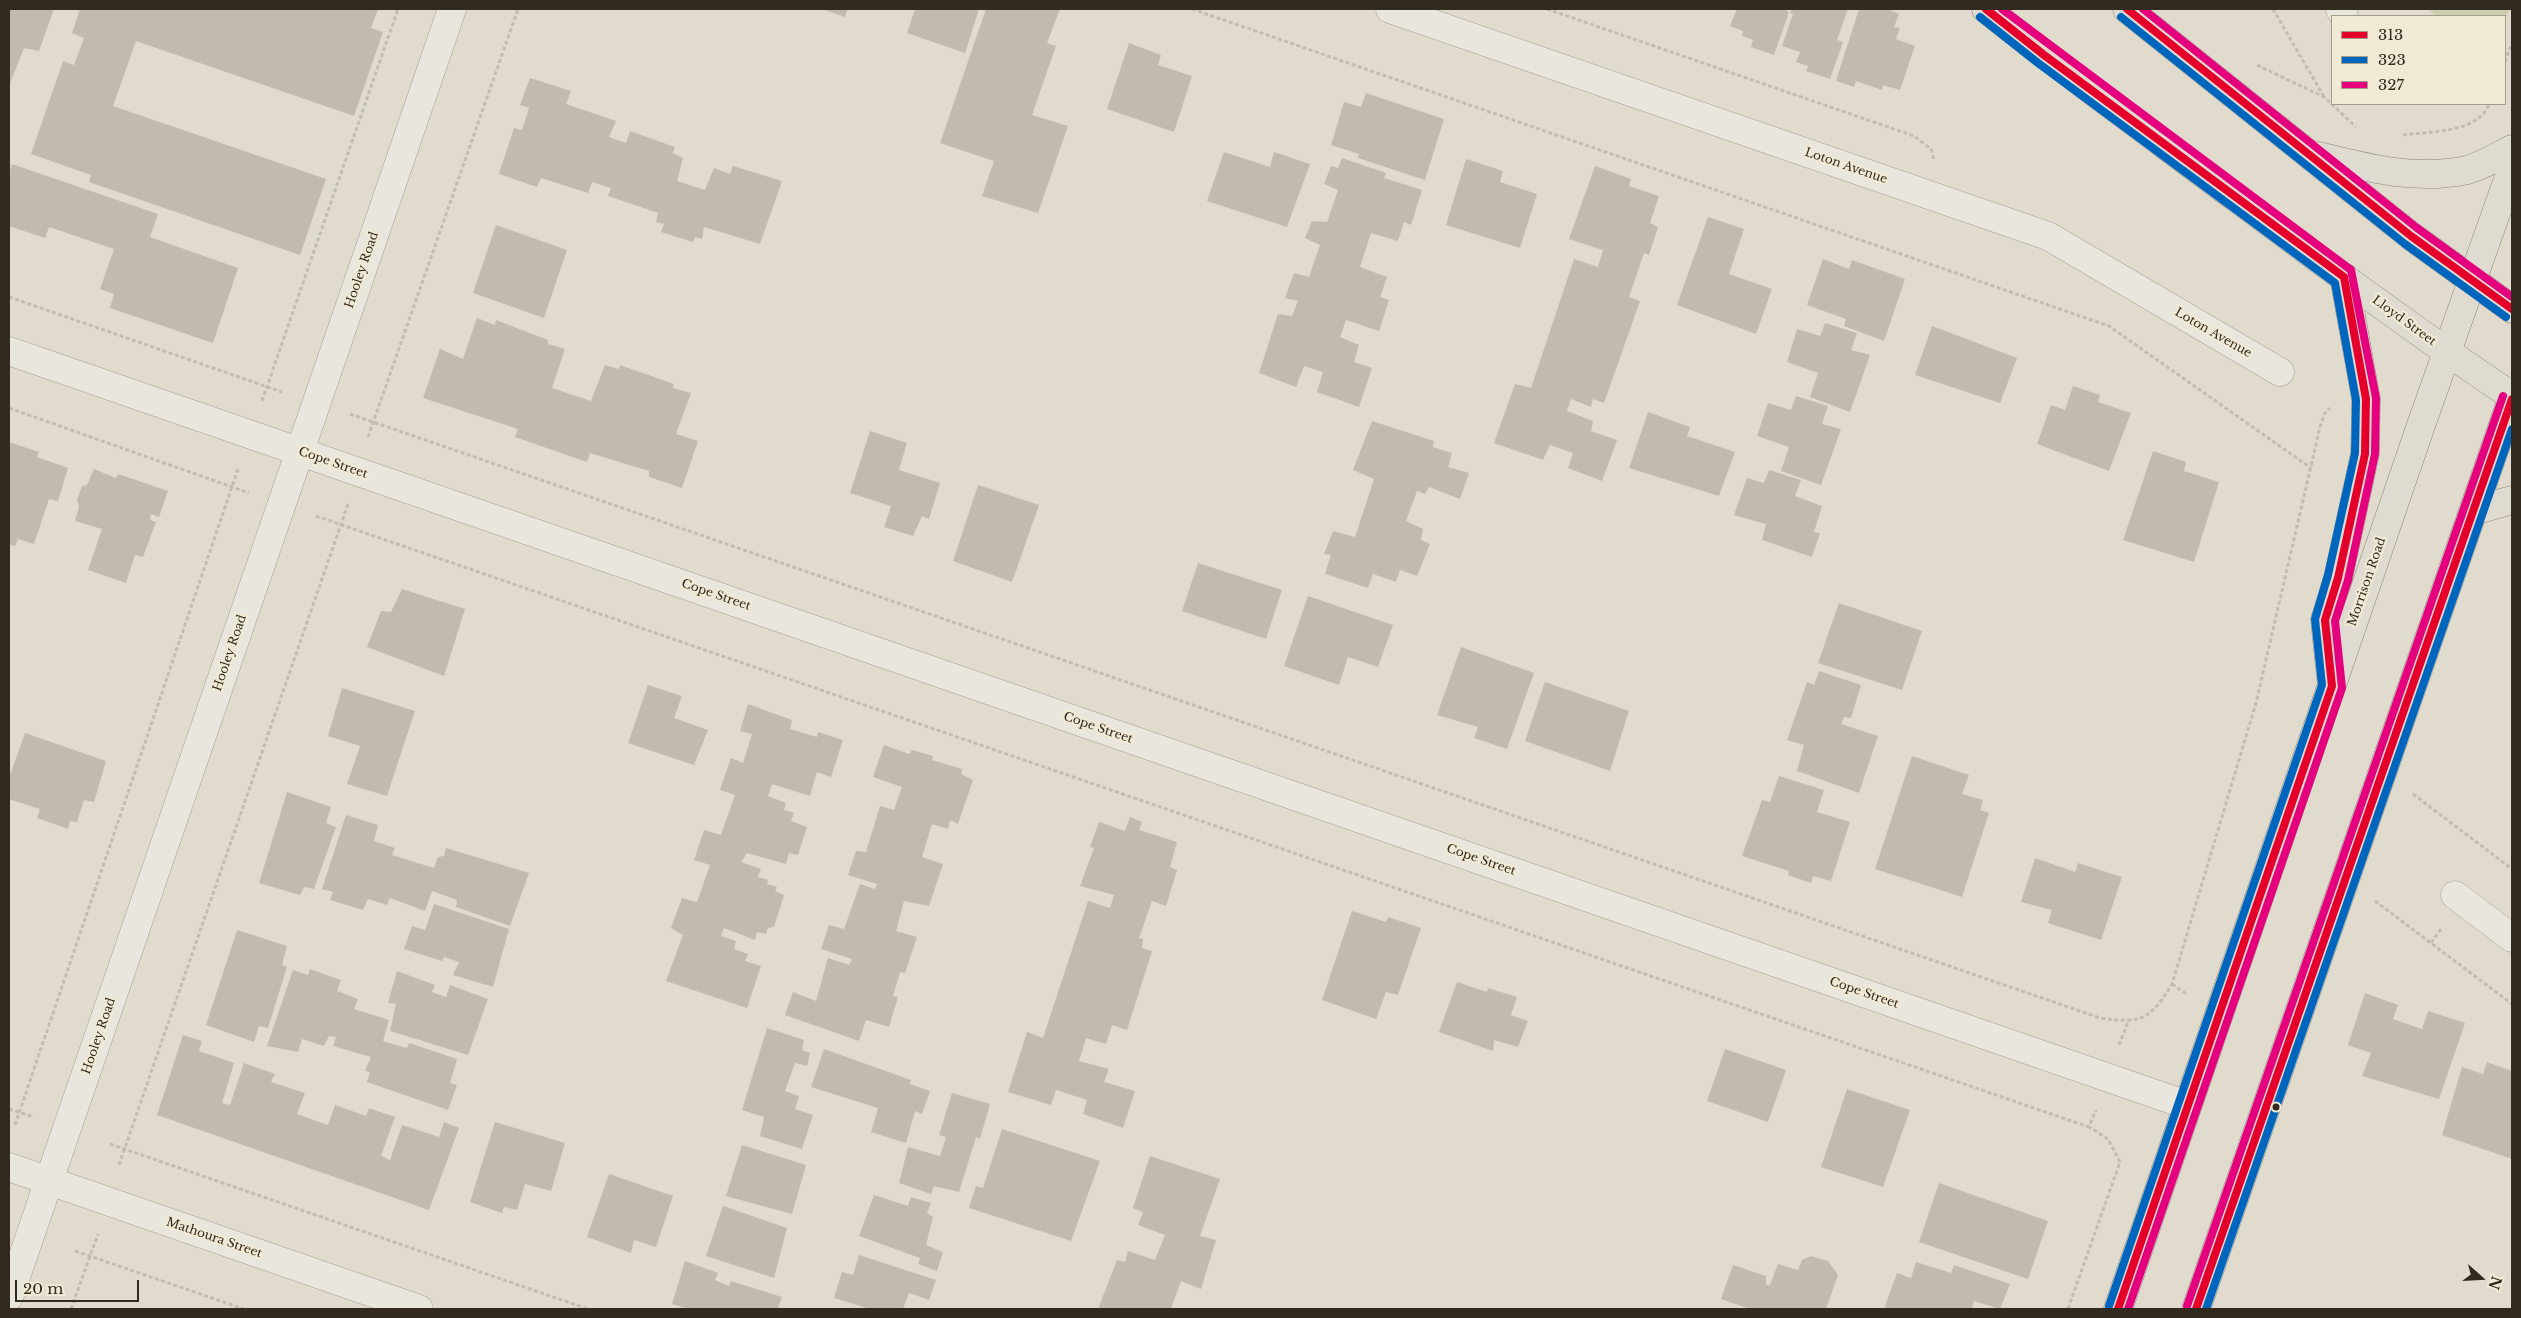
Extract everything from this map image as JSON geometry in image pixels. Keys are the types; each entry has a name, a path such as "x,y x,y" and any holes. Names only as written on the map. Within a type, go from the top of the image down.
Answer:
{"main road":[{"name":"Lloyd Street","path":"1986,9 2044,55 2447,353 2512,397"},
{"path":"2127,9 2411,236 2473,283 2512,309"},
{"path":"2310,154 2371,169 2418,175 2468,169 2512,149"},
{"name":"Morrison Road","path":"2118,1309 2512,168"},
{"path":"2332,686 2325,620 2338,578 2365,454 2366,399 2344,277"},
{"path":"2196,1309 2512,397"},
{"path":"2473,511 2512,500"}],"street":[{"name":"Hooley Road","path":"9,1297 452,9"},
{"name":"Loton Avenue","path":"1390,9 2048,236 2280,372"},
{"name":"Cope Street","path":"9,351 2187,1105"},
{"path":"2455,895 2512,938"},
{"name":"Mathoura Street","path":"9,1167 419,1309"}],"path":[{"path":"261,403 398,9"},
{"path":"365,445 518,9"},
{"path":"1192,9 2109,326 2311,468"},
{"path":"1547,9 1914,136 1931,149 1934,166"},
{"path":"2273,9 2324,98"},
{"path":"2506,59 2512,42"},
{"path":"2255,64 2324,98 2331,104"},
{"path":"2332,105 2360,130"},
{"path":"2399,136 2459,128 2475,122 2488,105"},
{"path":"9,297 284,392"},
{"path":"350,414 2100,1018 2128,1022 2145,1017 2160,1003 2172,984 2256,704 2325,413 2333,406"},
{"path":"9,408 256,496"},
{"path":"15,1125 239,466"},
{"path":"118,1165 126,1149 349,500"},
{"path":"315,516 2088,1127 2108,1139 2120,1162 2068,1309"},
{"path":"2413,793 2512,869"},
{"path":"2375,901 2512,1004"},
{"path":"2116,1052 2128,1022"},
{"path":"2088,1127 2097,1107"},
{"path":"9,1109 34,1118"},
{"path":"110,1144 588,1309"},
{"path":"72,1309 98,1234"},
{"path":"75,1251 244,1309"}],"green space":[{"path":"2428,9 2510,9 2506,17 2506,15 2435,15"}],"building":[{"path":"9,9 54,9 39,51 24,48 9,86"},
{"path":"80,9 378,9 371,28 383,32 354,116 136,41 113,106 326,179 300,255 89,182 91,175 31,154 63,61 74,65 84,38 72,33"},
{"path":"822,9 848,9 845,17"},
{"path":"915,9 979,9 965,53 907,33"},
{"path":"986,9 1060,9 1047,43 1056,46 1032,115 1068,126 1038,213 982,196 994,161 940,143"},
{"path":"1737,9 1784,9 1789,12 1774,55 1751,47 1753,40 1742,36 1743,31 1730,26"},
{"path":"1792,9 1848,9 1837,40 1843,42 1830,79 1806,71 1808,66 1796,62 1800,52 1782,46 1793,14 1790,13"},
{"path":"1859,9 1887,9 1899,14 1894,27 1900,28 1896,39 1915,46 1900,90 1883,85 1882,90 1856,81 1854,87 1836,81"},
{"path":"1129,43 1161,55 1158,65 1192,76 1174,132 1107,109"},
{"path":"530,78 571,91 566,104 616,121 609,137 626,143 630,131 675,147 673,153 683,158 677,181 705,190 714,168 730,174 733,166 782,181 760,244 704,227 702,239 695,237 693,242 661,232 664,224 656,222 658,213 608,196 611,188 592,182 588,193 541,178 537,187 499,174 514,128 522,130 529,108 520,105"},
{"path":"1366,93 1444,119 1425,180 1358,158 1359,154 1331,145 1344,102 1361,107"},
{"path":"1224,152 1270,167 1274,152 1310,164 1287,227 1207,201"},
{"path":"1342,158 1386,173 1384,178 1422,190 1411,225 1404,222 1398,241 1371,233 1360,267 1387,277 1380,297 1389,300 1379,331 1346,320 1340,337 1359,345 1354,362 1372,368 1359,407 1317,392 1323,372 1304,366 1296,387 1259,373 1278,314 1292,316 1298,301 1285,298 1294,273 1309,277 1320,245 1305,238 1312,221 1327,222 1338,190 1324,184 1331,166 1338,168"},
{"path":"1466,159 1503,171 1500,182 1537,194 1520,248 1446,225"},
{"path":"12,164 158,214 150,237 238,268 213,343 110,308 114,294 100,289 114,249 49,227 45,238 9,226 9,174"},
{"path":"1595,166 1631,179 1629,186 1659,196 1650,223 1658,227 1649,255 1644,253 1629,297 1640,301 1604,403 1593,399 1591,407 1571,399 1567,411 1593,421 1591,431 1617,440 1602,481 1568,468 1573,453 1550,445 1543,460 1494,443 1515,384 1531,388 1574,259 1598,267 1603,250 1569,239"},
{"path":"1708,217 1744,229 1729,274 1772,289 1756,334 1677,305"},
{"path":"496,225 567,250 544,318 473,293"},
{"path":"1823,259 1849,269 1852,260 1905,279 1884,341 1844,326 1846,319 1807,305"},
{"path":"477,318 495,325 496,320 548,340 548,344 565,349 552,388 591,401 605,365 619,369 620,365 674,384 673,388 691,393 676,434 698,441 682,488 649,477 649,471 590,453 587,462 515,437 518,429 423,398 440,349 463,359"},
{"path":"1825,323 1857,333 1851,350 1870,355 1850,412 1810,397 1818,373 1787,362 1797,329 1820,336"},
{"path":"1932,326 2017,358 2000,403 1915,375"},
{"path":"2073,386 2100,395 2098,402 2131,413 2109,471 2037,444 2051,405 2065,410"},
{"path":"1796,396 1828,406 1822,424 1841,429 1821,485 1781,471 1789,447 1757,436 1768,403 1791,410"},
{"path":"1648,412 1690,427 1687,436 1735,452 1719,496 1629,468"},
{"path":"1372,421 1434,441 1433,447 1452,453 1448,467 1469,473 1460,499 1429,487 1425,494 1417,491 1406,521 1423,529 1421,540 1430,544 1417,576 1400,570 1396,582 1373,574 1368,588 1325,574 1331,555 1324,554 1333,531 1355,537 1374,479 1353,470"},
{"path":"870,431 907,443 899,470 940,483 929,519 922,516 913,536 884,527 891,506 850,493"},
{"path":"9,442 39,452 37,457 68,468 58,501 49,499 34,544 18,539 15,546 9,544"},
{"path":"2153,451 2186,462 2184,471 2219,482 2194,562 2123,540"},
{"path":"94,469 116,478 118,474 168,491 159,517 151,514 150,520 156,522 143,557 135,555 126,583 88,570 102,529 75,521 79,507 77,500 82,486 87,485"},
{"path":"1769,470 1801,480 1795,496 1822,506 1814,532 1820,533 1812,557 1762,540 1766,524 1734,515 1747,478 1764,483"},
{"path":"978,485 1039,505 1012,582 953,561"},
{"path":"1198,563 1282,590 1266,639 1182,611"},
{"path":"402,589 465,609 444,676 367,647 381,611 391,612"},
{"path":"1308,596 1393,625 1378,667 1348,657 1339,685 1284,666"},
{"path":"1839,603 1922,631 1902,690 1818,663"},
{"path":"1461,647 1534,673 1507,749 1474,738 1478,727 1437,715"},
{"path":"1819,671 1861,685 1851,718 1844,717 1841,724 1878,736 1859,793 1797,771 1804,745 1787,740 1807,682 1814,685"},
{"path":"1545,682 1629,711 1610,771 1525,741"},
{"path":"648,685 682,696 674,718 708,730 694,765 628,743"},
{"path":"342,688 415,711 387,796 347,784 360,746 328,736"},
{"path":"748,704 792,720 790,729 817,737 818,732 843,740 831,777 817,772 810,796 772,784 768,796 786,803 784,810 794,813 791,821 807,827 798,855 789,853 786,864 747,853 741,862 761,869 758,877 768,880 767,884 777,887 775,891 784,895 774,927 768,928 766,934 757,932 755,940 724,928 721,936 736,941 734,949 748,954 745,961 761,966 747,1008 666,981 683,935 671,928 682,898 697,902 710,865 694,860 704,830 721,835 735,795 720,790 731,758 743,763 752,734 740,731"},
{"path":"25,733 106,761 94,802 84,800 77,822 70,821 68,829 37,818 40,809 9,799 9,778"},
{"path":"884,745 909,754 912,750 933,756 932,760 962,769 961,774 973,780 958,824 950,820 948,829 932,824 922,857 943,864 929,906 904,901 896,931 917,937 905,973 900,972 893,996 898,997 889,1027 866,1020 859,1041 785,1015 793,992 816,1001 828,958 849,965 852,959 821,949 829,925 844,929 860,884 875,889 877,884 848,875 856,851 866,852 880,806 894,810 902,787 873,777"},
{"path":"1912,756 1969,775 1962,794 1983,800 1980,810 1989,813 1962,897 1875,869"},
{"path":"1779,776 1824,790 1817,812 1850,822 1831,881 1813,876 1811,883 1788,875 1789,871 1742,856 1762,800 1770,802"},
{"path":"287,792 331,807 326,823 336,827 314,889 304,887 300,895 259,883"},
{"path":"346,815 378,825 374,841 395,848 392,855 434,868 438,857 444,856 446,848 529,873 510,926 456,907 457,900 432,891 425,911 390,898 387,905 368,899 363,910 330,900 333,892 322,889"},
{"path":"1130,817 1142,822 1139,830 1177,842 1170,867 1177,870 1166,906 1152,901 1139,938 1143,939 1142,948 1152,951 1127,1030 1112,1025 1106,1044 1086,1038 1079,1061 1109,1069 1104,1082 1135,1091 1123,1128 1083,1114 1087,1100 1056,1090 1051,1105 1008,1092 1027,1032 1043,1038 1088,901 1110,908 1114,895 1080,886 1094,848 1090,847 1099,822 1125,831"},
{"path":"2035,858 2075,872 2078,863 2122,877 2101,940 2048,923 2052,910 2021,902"},
{"path":"434,904 509,929 493,987 453,975 459,962 444,957 442,961 404,949 412,926 425,930"},
{"path":"1352,911 1386,922 1388,917 1421,928 1398,995 1386,992 1376,1019 1322,1000"},
{"path":"237,930 287,946 282,965 287,967 268,1028 259,1026 254,1042 206,1025"},
{"path":"310,969 341,980 337,991 358,999 354,1009 389,1020 383,1041 407,1048 409,1043 457,1059 450,1083 457,1085 448,1110 367,1082 370,1072 365,1071 371,1057 333,1046 336,1037 329,1036 324,1046 302,1039 298,1052 267,1046 293,970 308,975"},
{"path":"397,971 435,985 432,992 446,997 450,985 488,999 468,1055 390,1031 396,1004 388,1003"},
{"path":"1457,982 1487,992 1488,988 1517,997 1511,1015 1528,1021 1518,1047 1494,1040 1493,1051 1439,1032"},
{"path":"2365,993 2398,1005 2393,1019 2422,1029 2428,1011 2465,1023 2439,1099 2362,1076 2371,1053 2348,1045"},
{"path":"767,1028 804,1040 802,1050 810,1053 807,1066 795,1063 785,1091 799,1096 795,1109 813,1115 802,1149 760,1136 764,1117 742,1110"},
{"path":"183,1035 202,1041 199,1051 234,1063 222,1103 230,1105 244,1063 275,1074 271,1082 305,1093 297,1114 328,1125 335,1105 366,1116 369,1108 395,1117 381,1156 390,1160 402,1125 439,1137 444,1122 459,1128 429,1210 157,1115"},
{"path":"824,1049 911,1080 910,1084 930,1091 922,1114 915,1111 906,1143 871,1132 878,1108 811,1087"},
{"path":"1725,1049 1786,1070 1768,1122 1707,1101"},
{"path":"2487,1062 2512,1071 2512,1159 2442,1135 2462,1067 2483,1074"},
{"path":"1847,1089 1910,1110 1883,1187 1821,1167"},
{"path":"952,1093 990,1104 980,1139 976,1137 959,1192 934,1186 931,1194 899,1183 908,1147 940,1156 946,1137 939,1135"},
{"path":"495,1122 565,1143 551,1191 525,1184 517,1210 504,1207 502,1213 470,1202"},
{"path":"1002,1129 1100,1161 1071,1241 969,1208 976,1186 983,1188"},
{"path":"742,1145 806,1165 792,1214 726,1196"},
{"path":"1150,1156 1220,1179 1200,1236 1216,1240 1201,1289 1181,1281 1171,1309 1098,1309 1117,1260 1125,1262 1128,1251 1155,1260 1165,1235 1138,1225 1143,1212 1133,1208"},
{"path":"609,1174 673,1196 656,1247 634,1240 631,1253 587,1237"},
{"path":"1939,1183 2048,1221 2028,1279 1919,1242"},
{"path":"874,1195 908,1206 911,1197 931,1203 927,1213 933,1217 926,1245 943,1252 937,1271 918,1264 920,1258 859,1236"},
{"path":"723,1206 787,1228 774,1278 706,1256"},
{"path":"859,1255 936,1280 929,1300 909,1293 903,1309 870,1309 834,1298 842,1272 853,1275"},
{"path":"1811,1256 1828,1261 1838,1275 1826,1309 1750,1309 1721,1299 1733,1265 1766,1276 1766,1285 1770,1285 1778,1264 1798,1270 1802,1260"},
{"path":"685,1261 718,1273 715,1280 729,1286 731,1281 782,1297 778,1309 689,1309 672,1304"},
{"path":"1916,1262 1951,1273 1954,1265 2010,1284 2000,1309 1974,1301 1972,1309 1884,1309 1897,1273 1911,1278"}],"transit line":[{"name":"313","path":"1986,9 2044,55 2344,277 2366,399 2365,454 2338,578 2325,620 2332,686 2118,1309"},
{"name":"327","path":"2002,9 2351,270 2376,398 2375,454 2348,580 2335,621 2342,688 2128,1309"},
{"name":"313","path":"2127,9 2411,236 2512,309"},
{"name":"327","path":"2143,9 2417,228 2512,297"},
{"name":"323","path":"1980,17 2038,63 2335,283 2356,400 2355,453 2328,575 2315,619 2322,685 2109,1306"},
{"name":"323","path":"2121,17 2405,244 2506,317"},
{"name":"327","path":"2187,1306 2503,396"},
{"name":"313","path":"2196,1309 2512,399"},
{"name":"323","path":"2206,1309 2512,429"}]}
